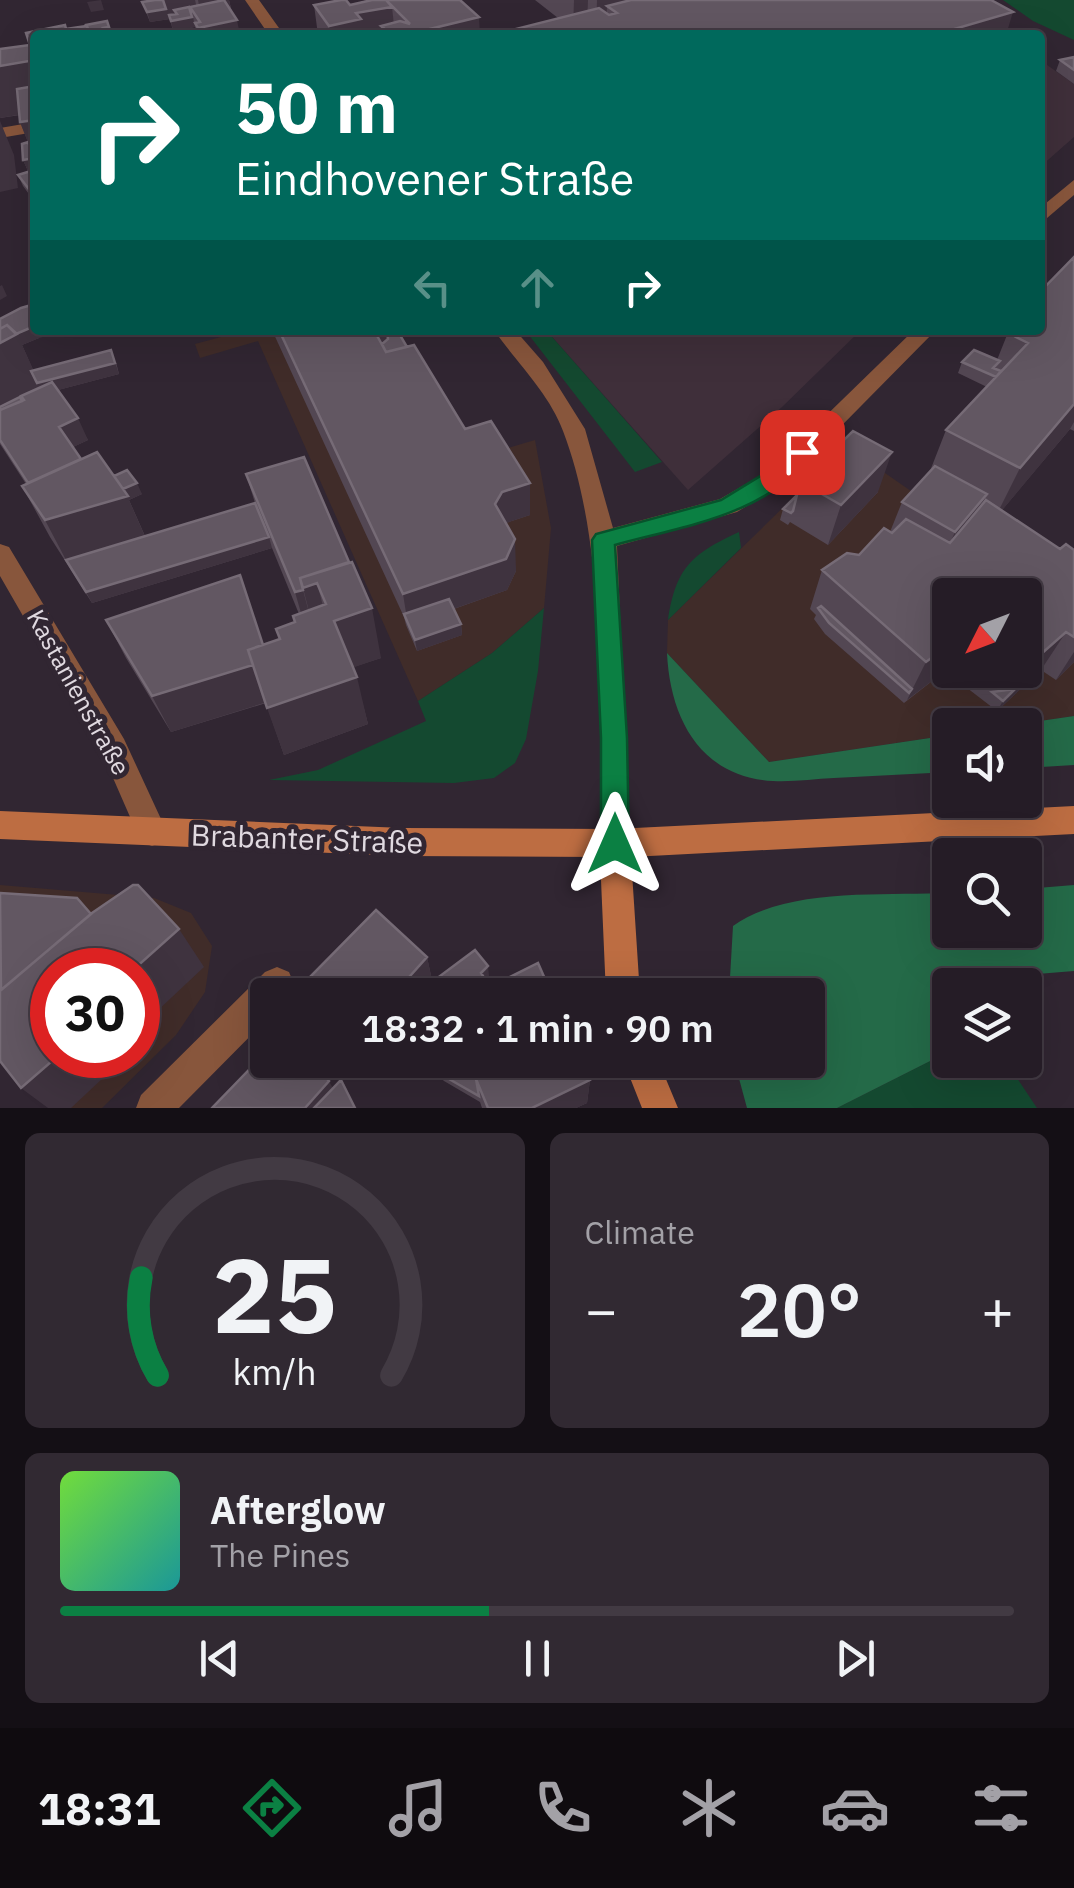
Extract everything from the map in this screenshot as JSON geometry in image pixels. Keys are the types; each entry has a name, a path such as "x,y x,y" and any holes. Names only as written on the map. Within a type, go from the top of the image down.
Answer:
{"main road":[{"name":"Brabanter Straße","path":"0,825 403,842 615,844 1074,820"},
{"path":"615,844 622,978"},
{"path":"648,1078 660,1108"}],"street":[{"path":"252,0 273,30"},
{"path":"0,133 30,128"},
{"path":"1045,213 1074,185"},
{"path":"508,335 535,368 574,429 604,540 615,844"},
{"path":"604,540 728,506 778,476 921,335"},
{"name":"Kastanienstraße","path":"0,554 114,748 152,832"},
{"path":"154,1108 250,1011"}],"shaded area":[{"path":"1045,64 1074,84 1074,137 1045,163"},
{"path":"228,335 396,335 467,460 535,440 551,528 544,608 492,653 418,701 258,341 200,358 195,344"},
{"path":"550,335 856,335 782,407 688,490"},
{"path":"846,446 1036,578 932,578 932,688 1042,688 1042,582 1074,604 1074,716 1042,721 1042,708 932,708 932,738 769,762 667,653 668,620"},
{"path":"0,885 154,898 191,913 212,946 205,992 176,1035 160,1051 160,948 30,948 30,1078 132,1078 102,1108 52,1108 0,1040"}],"green space":[{"path":"1003,0 1074,0 1074,40 1033,21"},
{"path":"529,335 550,335 662,462 635,472"},
{"path":"739,532 741,548 668,620 676,587 688,565"},
{"path":"544,608 526,739 515,763 494,778 454,783 269,780 318,770 426,721 418,701 492,653"},
{"path":"667,653 769,762 932,738 932,773 781,781 748,777 708,756 694,740 683,721 669,677"},
{"path":"1074,716 1074,765 1042,767 1042,721"},
{"path":"1074,885 1074,971 1042,974 1042,968 932,968 932,1060 837,1108 747,1108 739,1078 825,1078 825,978 730,978 733,926 780,905 808,899 932,893 932,948 1042,948 1042,888"},
{"path":"932,1060 932,1078 1017,1078 1037,1108 837,1108"}],"building":[{"path":"163,0 166,9 147,12 142,2"},
{"path":"224,0 237,20 198,28 195,23 200,22 190,7"},
{"path":"341,0 350,5 386,0 392,7 356,13 361,19 329,26 314,5"},
{"path":"386,0 460,0 479,17 426,30 386,30 381,26 400,21 410,24"},
{"path":"631,0 991,0 1013,12 951,30 512,30 599,8 609,15 617,13 607,6"},
{"path":"189,7 192,17 171,21 169,15 177,14 174,10"},
{"path":"107,21 109,27 88,30 86,25"},
{"path":"65,25 66,29 87,26 88,30 41,30"},
{"path":"30,45 30,61 0,66 0,49"},
{"path":"1074,57 1074,70 1060,60"},
{"path":"30,87 30,121 20,122 17,89"},
{"path":"28,142 30,159 23,160 22,144"},
{"path":"30,171 30,191 18,175"},
{"path":"1074,257 1074,404 1020,468 946,430 1028,343 1016,337 1045,335 1045,287"},
{"path":"30,305 30,328 16,334 7,325 0,329 0,319"},
{"path":"7,325 17,334 0,343 0,329"},
{"path":"281,335 377,335 386,352 414,345 465,429 491,421 530,483 502,492 495,504 515,539 506,559 403,594"},
{"path":"388,335 400,335 407,347 386,352 382,344"},
{"path":"111,350 115,363 37,383 31,371"},
{"path":"974,350 1000,361 993,368 1001,371 996,377 962,362"},
{"path":"52,382 78,418 59,427 81,459 28,483 0,440 0,410"},
{"path":"20,397 22,401 0,410 0,407"},
{"path":"853,431 892,452 841,505 801,482"},
{"path":"97,452 128,496 45,520 22,486"},
{"path":"304,457 349,562 300,578 303,590 295,592 246,474"},
{"path":"935,466 987,494 955,532 902,502"},
{"path":"127,470 137,483 123,489 114,476"},
{"path":"797,495 791,513 783,509"},
{"path":"986,500 1060,549 1066,544 1074,550 1074,637 1066,632 1042,653 1042,578 932,578 932,658 926,662 822,570 847,553 859,555 884,528 892,533 906,519 950,543"},
{"path":"255,503 269,537 86,592 66,560"},
{"path":"352,562 372,608 334,621 357,677 267,708 248,650 280,639 276,629 295,622 293,616 326,604 317,583 303,588 300,578"},
{"path":"240,575 263,645 248,650 253,665 152,696 106,620"},
{"path":"449,599 461,624 415,640 404,614"},
{"path":"821,606 912,689 909,693 829,623 818,608"},
{"path":"1015,689 1003,701 992,692"},
{"path":"138,885 179,929 158,948 51,948 92,913"},
{"path":"0,893 77,898 91,914 51,948 30,948 30,966 1,990"},
{"path":"376,910 427,957 408,978 309,978"},
{"path":"475,950 488,966 481,973 484,978 440,976"},
{"path":"538,963 545,978 508,978"},
{"path":"30,966 33,1078 21,1088 0,1061 0,991"},
{"path":"250,1069 250,1078 329,1081 305,1108 212,1108"},
{"path":"447,1078 478,1078 479,1096"},
{"path":"476,1079 590,1080 532,1108 488,1108"},
{"path":"341,1080 355,1108 314,1108"}],"route":[{"path":"615,844 604,540 728,506 778,476 802,452"}]}
